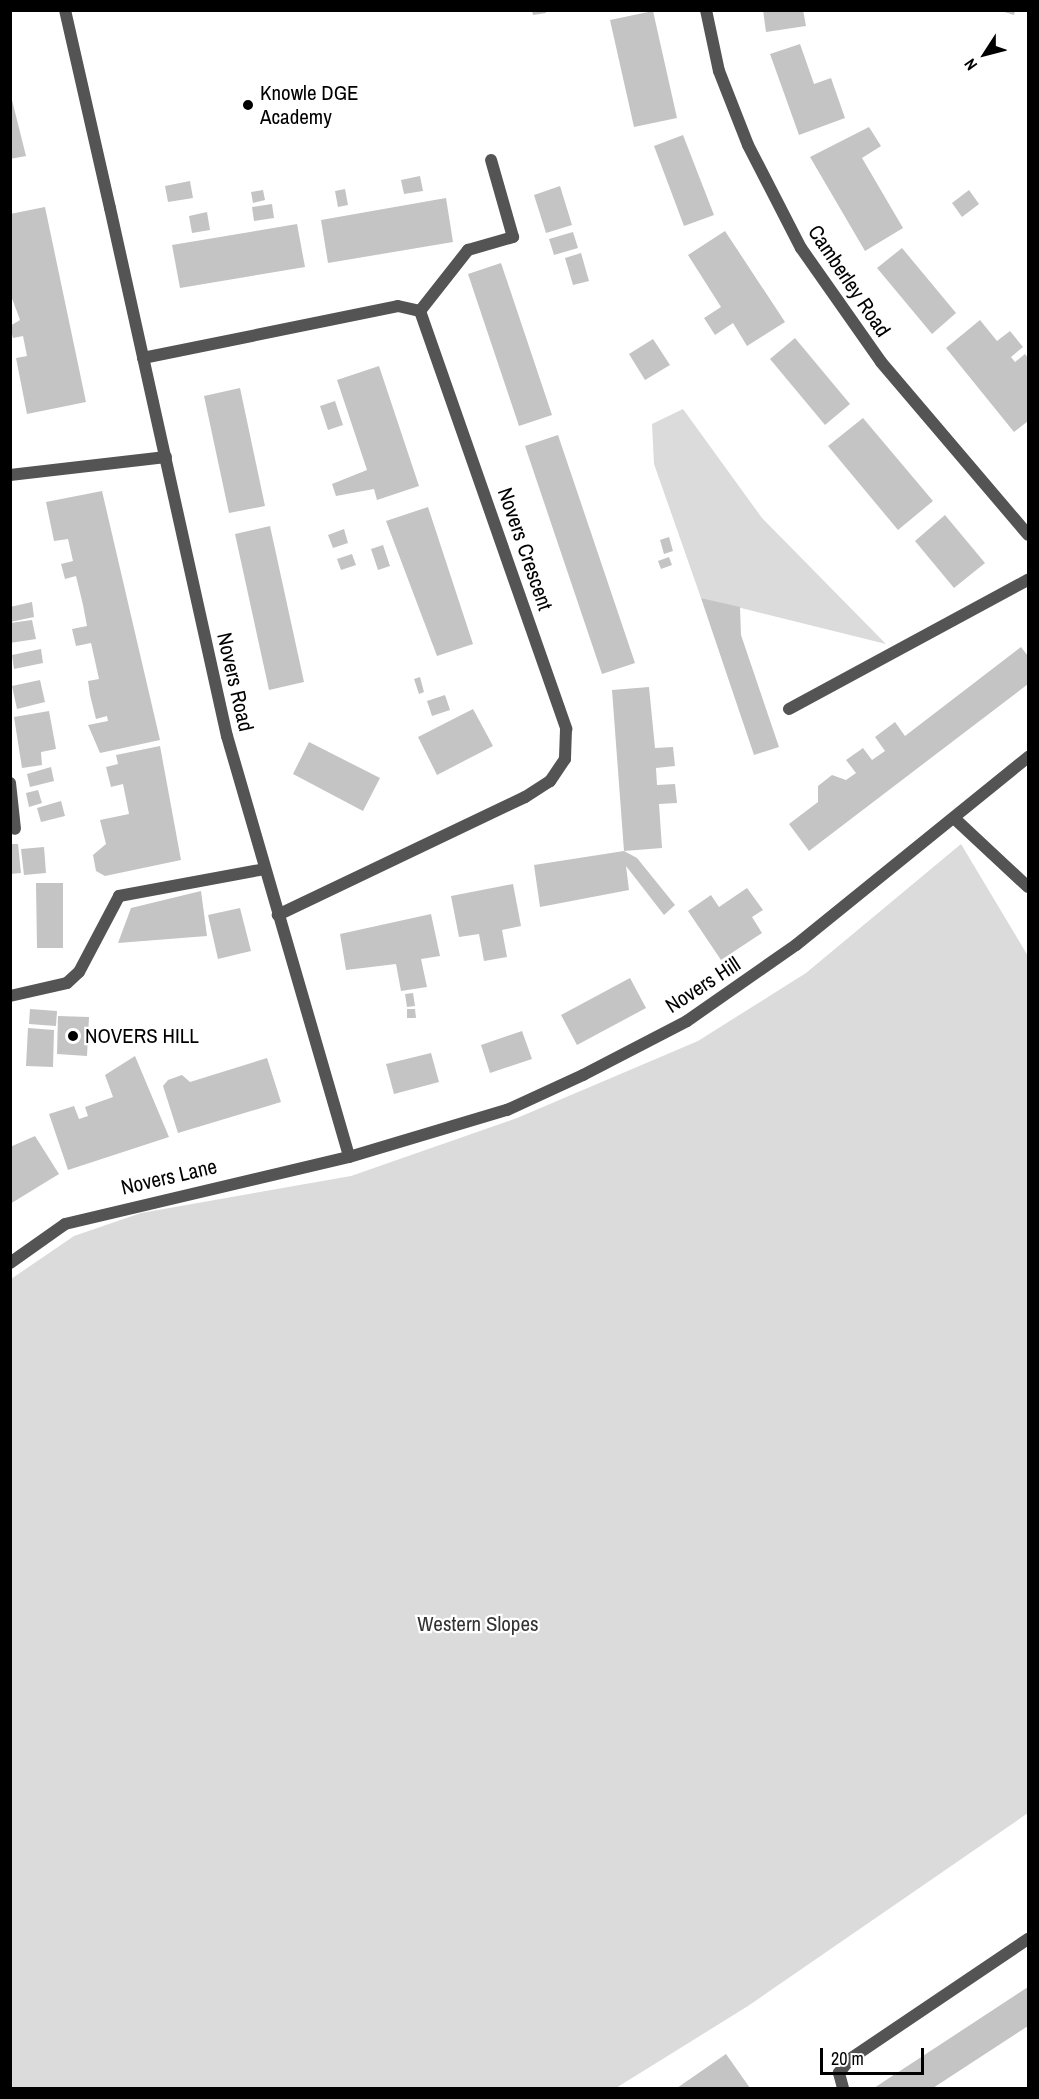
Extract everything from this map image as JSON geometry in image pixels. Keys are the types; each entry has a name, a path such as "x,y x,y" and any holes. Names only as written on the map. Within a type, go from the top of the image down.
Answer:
{"street":[{"name":"Novers Road","path":"65,10 166,457 226,736 349,1157"},
{"name":"Camberley Road","path":"706,10 719,71 748,145 801,248 881,362 1029,535"},
{"path":"143,358 398,306 420,311 468,250 513,237 491,160"},
{"name":"Novers Crescent","path":"278,915 525,797 550,781 565,759 566,729 420,311"},
{"path":"10,475 166,457"},
{"path":"789,709 1029,580"},
{"name":"Novers Hill","path":"349,1157 507,1110 687,1021 796,945 1029,757"},
{"path":"10,783 15,829"},
{"path":"954,818 1029,886"},
{"path":"10,996 73,977 106,928 119,896 265,869"},
{"name":"Novers Lane","path":"10,1263 65,1224 349,1157"},
{"path":"843,2088 839,2073 850,2059 1029,1939"}],"green space":[{"path":"683,409 762,518 886,644 701,598 654,464 652,424"},
{"name":"Western Slopes","path":"961,844 1028,956 1028,1813 748,2006 616,2088 11,2088 11,1279 74,1236 141,1213 351,1176 517,1118 698,1041 806,973"}],"building":[{"path":"532,10 545,10 546,13 533,15"},
{"path":"763,10 803,10 806,26 766,32"},
{"path":"998,10 1015,10 1014,15"},
{"path":"653,11 677,118 634,127 610,20"},
{"path":"800,44 814,84 831,78 845,118 799,135 770,54"},
{"path":"10,92 26,156 10,159"},
{"path":"869,127 881,146 862,158 903,228 865,251 810,157"},
{"path":"683,135 714,215 684,226 654,146"},
{"path":"420,176 423,191 404,194 401,180"},
{"path":"190,181 193,198 168,202 165,186"},
{"path":"560,186 572,225 546,233 534,195"},
{"path":"345,189 348,205 338,207 335,191"},
{"path":"263,190 265,200 253,203 251,192"},
{"path":"969,190 979,204 962,217 952,203"},
{"path":"446,198 453,242 328,263 321,220"},
{"path":"272,204 274,218 254,221 252,207"},
{"path":"45,207 86,402 27,414 16,358 27,356 23,336 13,338 10,326 20,320 10,293 10,214"},
{"path":"207,212 210,230 192,233 189,216"},
{"path":"297,224 305,267 180,288 172,245"},
{"path":"725,231 785,322 747,346 733,323 715,335 704,318 721,307 688,255"},
{"path":"573,232 578,248 554,255 549,239"},
{"path":"902,248 956,313 932,334 877,268"},
{"path":"581,253 589,281 573,285 565,258"},
{"path":"501,263 552,415 519,426 468,274"},
{"path":"980,320 997,341 1010,331 1023,347 1011,357 1015,362 1025,354 1028,358 1028,421 1014,432 946,348"},
{"path":"795,338 850,404 825,425 770,359"},
{"path":"653,339 670,365 645,380 629,354"},
{"path":"379,366 419,486 377,500 374,489 336,496 332,484 367,470 337,380"},
{"path":"240,388 265,506 229,513 204,396"},
{"path":"335,401 343,425 328,430 320,406"},
{"path":"863,418 933,501 898,530 828,446"},
{"path":"558,435 635,663 602,674 525,446"},
{"path":"102,491 160,740 100,753 88,725 108,721 107,716 96,719 88,681 99,679 91,643 76,646 72,629 87,626 83,605 76,576 65,579 61,564 73,561 68,539 54,541 46,502"},
{"path":"428,507 473,644 437,656 386,521"},
{"path":"945,515 985,563 954,588 915,541"},
{"path":"270,526 304,682 269,690 235,534"},
{"path":"344,529 348,543 333,548 328,535"},
{"path":"669,537 673,551 664,554 660,540"},
{"path":"383,545 390,566 378,570 371,549"},
{"path":"352,554 356,565 341,570 337,559"},
{"path":"669,557 672,565 661,569 658,561"},
{"path":"701,598 740,607 741,635 779,747 754,755"},
{"path":"32,602 34,617 10,622 10,607"},
{"path":"32,620 36,639 10,643 10,623"},
{"path":"1021,647 1028,656 1028,684 809,851 789,824 818,802 818,786 832,775 846,780 856,773 846,760 863,748 872,760 885,751 875,737 895,722 905,736"},
{"path":"41,649 43,663 14,669 12,655"},
{"path":"420,677 424,692 419,694 414,679"},
{"path":"40,680 45,702 17,709 12,686"},
{"path":"649,687 655,748 673,747 675,766 656,768 657,785 675,784 677,803 659,804 662,848 624,851 612,690"},
{"path":"445,695 450,710 432,716 427,701"},
{"path":"473,709 493,746 437,775 418,737"},
{"path":"49,711 56,749 41,752 42,765 22,768 14,717"},
{"path":"309,742 380,778 363,811 293,774"},
{"path":"160,746 181,860 105,876 96,871 93,855 106,844 100,820 129,814 123,784 111,787 106,767 118,764 116,755"},
{"path":"51,767 54,781 30,787 27,774"},
{"path":"38,790 42,803 29,807 26,793"},
{"path":"61,801 65,816 41,822 37,808"},
{"path":"10,844 18,844 21,873 10,874"},
{"path":"44,847 46,873 24,875 21,849"},
{"path":"624,851 637,858 675,905 664,915 626,866 629,890 540,907 534,865"},
{"path":"36,883 63,883 63,948 37,948"},
{"path":"513,884 521,926 502,930 507,957 484,961 479,934 459,937 451,896"},
{"path":"747,888 763,910 752,917 762,933 721,960 688,911 711,895 719,907"},
{"path":"201,891 207,936 118,943 131,908"},
{"path":"240,908 251,951 218,959 208,915"},
{"path":"431,914 440,956 421,959 427,987 401,991 396,964 346,970 340,934"},
{"path":"630,978 646,1008 577,1045 561,1015"},
{"path":"413,993 415,1006 407,1007 405,994"},
{"path":"30,1009 57,1011 56,1026 29,1024"},
{"path":"407,1009 415,1009 416,1018 407,1018"},
{"name":"NOVERS HILL","path":"58,1016 89,1017 87,1056 57,1054"},
{"path":"28,1028 54,1030 53,1067 26,1066"},
{"path":"522,1031 532,1059 490,1073 481,1045"},
{"path":"431,1053 439,1082 394,1094 386,1064"},
{"path":"135,1056 169,1137 68,1170 49,1114 74,1106 79,1119 88,1116 85,1107 113,1097 105,1075"},
{"path":"267,1058 281,1102 178,1133 163,1086 168,1080 182,1075 190,1082"},
{"path":"35,1136 59,1174 10,1204 10,1147"},
{"path":"1028,1987 1028,2026 933,2088 874,2088"},
{"path":"726,2054 750,2088 677,2088"}],"place":[{"name":"Knowle DGE Academy","path":"248,105"},
{"name":"NOVERS HILL","path":"73,1036"}]}
